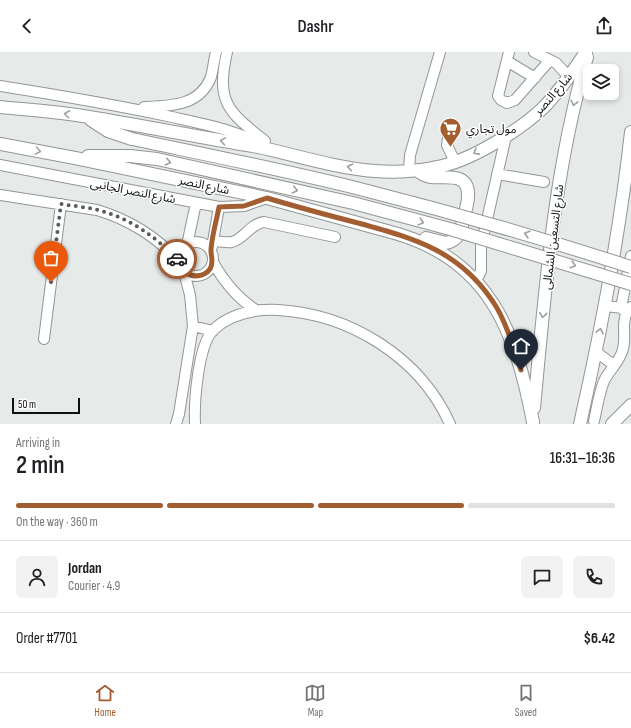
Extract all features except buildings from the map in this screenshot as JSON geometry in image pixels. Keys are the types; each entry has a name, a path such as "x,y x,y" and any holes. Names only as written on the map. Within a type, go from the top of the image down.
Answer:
{"main road":[{"name":"شارع النصر","path":"0,107 88,117 275,150 358,169 375,171 413,171 443,166 455,162 506,136 543,108 588,52"},
{"name":"شارع التسعين الشمالى","path":"533,423 556,202 573,111 588,52"},
{"path":"88,117 108,131 132,139 359,189 548,240 631,267"},
{"path":"580,424 605,306 623,202 631,132"},
{"name":"شارع النصر","path":"0,144 267,198 398,234 411,238 437,250 461,266 476,281 497,308 509,333 526,389 533,423"},
{"path":"75,158 102,155 130,156 172,162 352,204 450,229 631,284"},
{"path":"398,234 410,232 438,242 446,243 454,240 461,230 468,198 464,184 453,177 429,177 413,171"},
{"path":"612,424 631,405"}],"street":[{"path":"130,108 176,105 194,98 204,88 211,76 216,52"},
{"path":"227,52 222,73 222,83 227,102 238,119 275,150"},
{"path":"413,171 410,155 440,52"},
{"path":"534,52 559,65 569,77"},
{"path":"535,78 508,57 498,98 509,103 513,102 535,78 550,60"},
{"path":"0,86 130,108 221,128 249,138 275,150"},
{"path":"450,125 447,145 455,162"},
{"path":"476,281 481,271 481,246 506,136"},
{"name":"شارع النصر الجانبى","path":"0,166 219,207 244,206 267,198"},
{"path":"497,174 544,182"},
{"path":"0,195 97,210 124,219 148,233 179,261"},
{"path":"176,424 193,326 190,295 184,272 180,267 179,261 180,255 187,245 196,203"},
{"path":"44,339 61,204"},
{"path":"219,207 211,251 213,262 222,279 235,294 256,310"},
{"path":"213,241 234,241 255,224 264,222 335,237"},
{"path":"187,245 193,242 200,243 207,246 211,251"},
{"path":"594,421 603,385 623,350 625,337 624,322 627,309 631,256"},
{"path":"184,272 198,276 205,274 210,269 213,262"},
{"path":"605,306 627,309"},
{"path":"195,424 195,400 202,353 213,331 230,318 256,310 288,311 310,314 346,325 372,339 408,366 423,382 436,400 450,424"},
{"path":"193,326 213,331"},
{"path":"596,352 614,366"},
{"path":"590,377 607,376"}],"way so far":[{"path":"51,282 61,204 97,210 124,219 136,225 159,241 177,259"}],"place":[{"name":"مول تجاري","path":"451,148"}],"route":[{"path":"177,259 184,272 198,276 205,274 210,269 213,262 211,251 219,207 244,206 267,198 411,238 437,250 461,266 489,296 497,308 509,333 521,370"}]}
